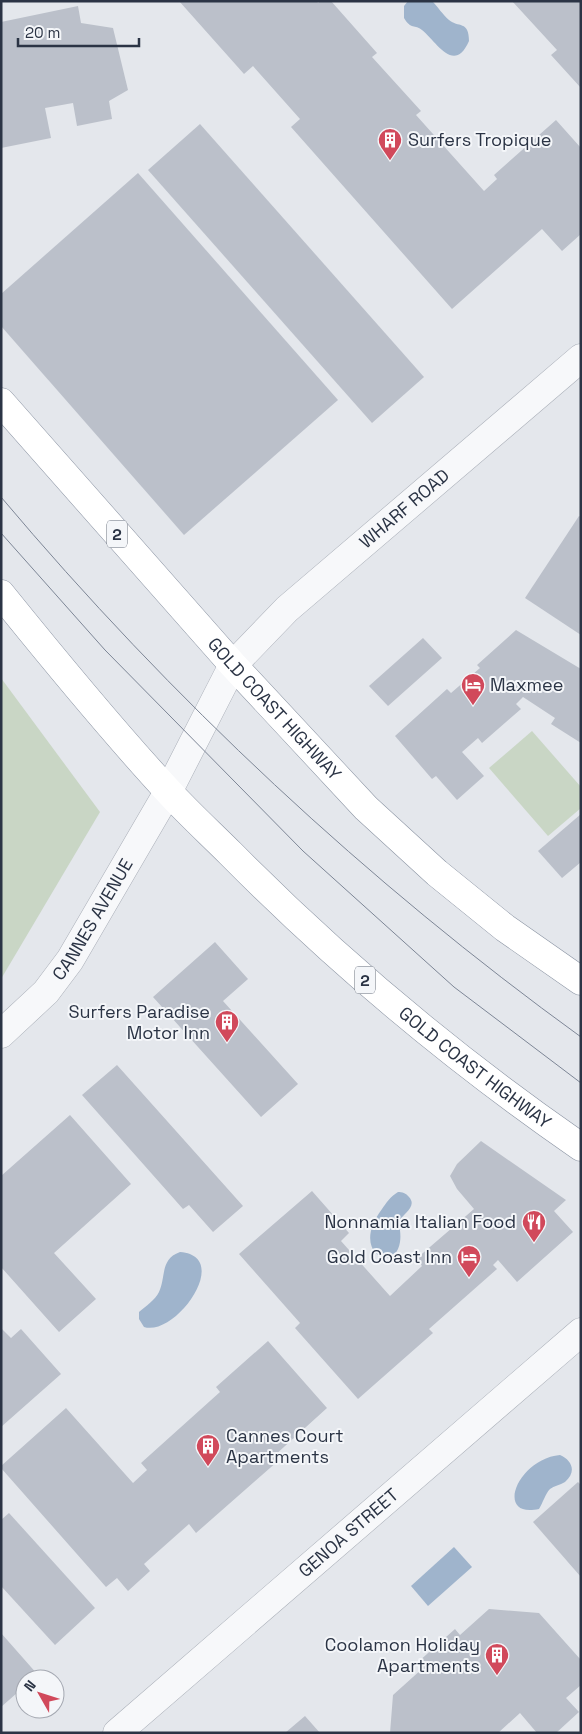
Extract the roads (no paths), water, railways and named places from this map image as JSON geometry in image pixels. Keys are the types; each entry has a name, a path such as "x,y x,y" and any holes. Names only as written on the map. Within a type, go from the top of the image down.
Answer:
{"highway":[{"name":"GOLD COAST HIGHWAY","path":"1,402 233,665 366,808 437,874 505,928 581,981"},
{"name":"GOLD COAST HIGHWAY","path":"1,594 57,663 168,792 273,897 385,998 462,1061 581,1147"}],"street":[{"name":"WHARF ROAD","path":"168,792 233,665 287,609 581,358"},
{"name":"CANNES AVENUE","path":"1,1034 46,992 70,960 168,792"},
{"name":"GENOA STREET","path":"116,1733 581,1332"}],"water":[{"path":"408,1 432,1 449,20 465,27 469,34 469,41 463,51 457,55 445,52 420,28 409,24 404,18 404,6"},
{"path":"398,1192 407,1195 412,1204 399,1222 400,1242 396,1252 390,1257 383,1257 377,1254 372,1247 370,1237 373,1224 382,1209"},
{"path":"180,1252 195,1257 201,1267 200,1280 194,1295 171,1320 157,1327 144,1327 139,1319 139,1312 157,1295 166,1264 169,1259"},
{"path":"560,1455 568,1460 572,1467 569,1478 550,1489 539,1509 525,1510 517,1505 515,1497 516,1487 523,1476 532,1467 545,1459"},
{"path":"454,1547 472,1567 428,1606 411,1586"}],"tram line":[{"path":"1,497 133,645 274,785 424,916 581,1037"},
{"path":"1,533 105,650 303,851 454,987 581,1083"}],"place":[{"name":"Surfers Tropique","path":"390,161"},
{"name":"Maxmee","path":"473,706"},
{"name":"Surfers Paradise Motor Inn","path":"227,1043"},
{"name":"Nonnamia Italian Food","path":"534,1243"},
{"name":"Gold Coast Inn","path":"469,1278"},
{"name":"Cannes Court Apartments","path":"208,1467"},
{"name":"Coolamon Holiday Apartments","path":"497,1676"}]}
